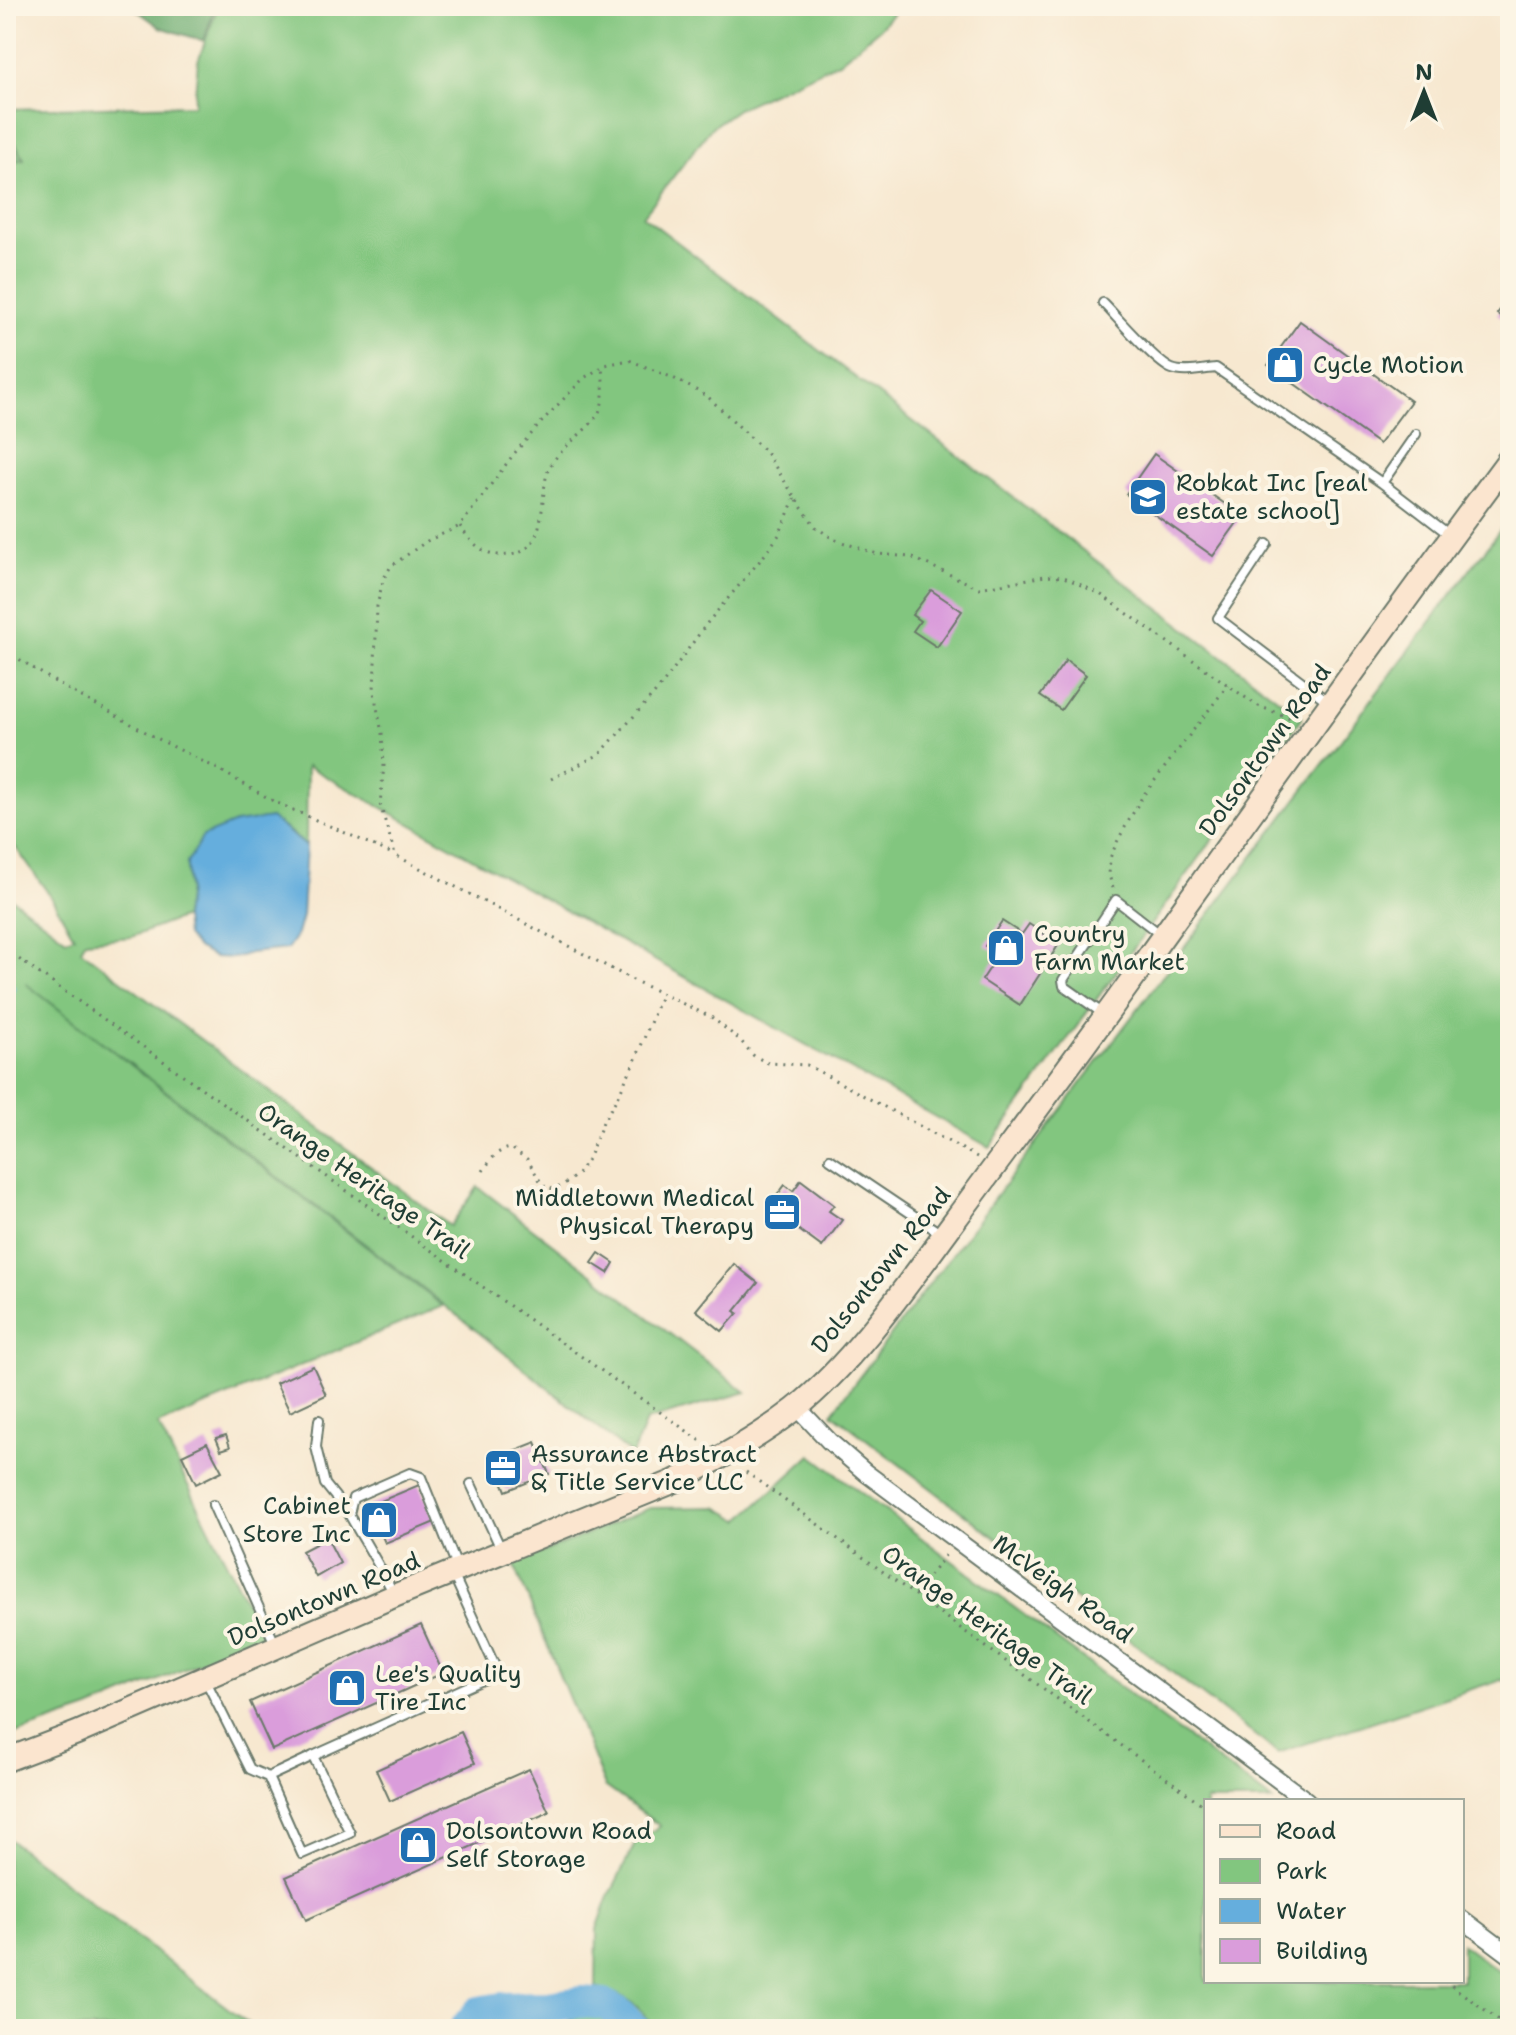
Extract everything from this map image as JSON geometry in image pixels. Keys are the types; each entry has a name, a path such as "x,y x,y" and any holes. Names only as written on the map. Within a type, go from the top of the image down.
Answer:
{"street":[{"name":"Dolsontown Road","path":"6,1760 77,1733 394,1596 675,1481 754,1438 797,1407 864,1339 944,1235 1510,458"},
{"name":"McVeigh Road","path":"797,1407 829,1441 866,1473 1304,1799"},
{"path":"1464,1920 1510,1955"}],"lane":[{"path":"1103,303 1171,369 1216,368 1382,483 1452,536"},
{"path":"1382,483 1416,434"},
{"path":"1267,544 1218,618 1331,703"},
{"path":"1106,1016 1064,986 1063,980 1116,900 1163,936"},
{"path":"830,1159 944,1235"},
{"path":"319,1420 316,1447 325,1484 349,1514 394,1596"},
{"path":"268,1777 498,1673 455,1571 421,1477 410,1473 353,1498 349,1514"},
{"path":"471,1484 502,1552"},
{"path":"213,1505 277,1647"},
{"path":"205,1679 250,1769 268,1777 302,1854 350,1833 313,1756"}],"path":[{"path":"395,855 380,804 384,765 374,692 377,606 383,580 391,566 427,541 460,526 513,455 584,378 602,367 629,360 707,396 765,451 816,527 833,539 877,554 911,557 979,588 1045,576 1064,577 1100,594 1256,705 1313,727"},
{"path":"460,526 482,550 499,555 519,552 532,543 540,527 548,470 557,456 598,419 604,395 602,367"},
{"path":"551,779 600,754 661,686 779,535 795,497"},
{"path":"6,651 60,685 273,801 395,855 711,1017 740,1040 754,1056 768,1063 807,1065 995,1166"},
{"path":"1116,900 1109,875 1110,858 1118,840 1142,797 1228,685"},
{"name":"Orange Heritage Trail","path":"6,950 701,1441"},
{"path":"483,1171 494,1155 502,1149 511,1148 527,1159 547,1188 555,1189 578,1174 636,1059 662,994"},
{"name":"Orange Heritage Trail","path":"746,1472 1204,1806"},
{"path":"915,1595 957,1541"},
{"path":"1448,1983 1510,2028"}],"green space":[{"path":"131,6 215,6 204,41 160,27"},
{"path":"218,6 899,6 880,28 839,62 739,108 712,127 643,216 1302,717 989,1147 307,766 306,846 270,818 187,863 188,891 184,917 131,937 85,941 81,950 450,1226 478,1187 746,1392 646,1421 632,1455 443,1304 25,983 443,1306 158,1425 263,1636 89,1709 6,1737 6,970 13,974 6,968 6,894 66,939 74,936 51,897 6,834 6,109 194,105 198,61"},
{"path":"6,126 24,159 6,163"},
{"path":"1510,517 1510,1681 1499,1680 1278,1753 832,1413"},
{"path":"811,1455 1269,1799 1204,1799 1204,1983 1464,1983 1464,1946 1510,1980 1510,2029 809,2029 792,2023 781,2029 651,2029 636,2006 596,1987 597,1929 610,1894 636,1842 660,1826 605,1786 514,1564 650,1508 717,1507 740,1520"},
{"path":"6,1837 255,2029 6,2029"},
{"path":"604,2013 625,2029 545,2029 583,2015"},
{"path":"519,2019 534,2029 487,2029 493,2023"}],"water":[{"path":"271,818 306,846 302,916 297,934 287,949 234,958 214,957 197,948 186,936 187,863 203,836 235,823"}],"building":[{"path":"1510,296 1510,323 1497,314"},
{"path":"1300,321 1411,401 1379,444 1268,365"},
{"path":"1154,454 1242,516 1213,556 1126,494"},
{"path":"931,590 962,611 937,647 913,631 920,621 912,615"},
{"path":"1066,660 1086,675 1061,710 1040,696"},
{"path":"1002,921 1022,934 1029,924 1059,944 1020,1005 982,980 999,954 985,946"},
{"path":"801,1180 834,1205 829,1211 842,1220 822,1247 776,1213 778,1210 770,1205 785,1185 793,1191"},
{"path":"599,1253 614,1263 608,1273 592,1263"},
{"path":"734,1264 758,1283 722,1331 696,1310"},
{"path":"313,1366 326,1395 290,1412 276,1383"},
{"path":"226,1435 230,1447 221,1450 216,1438"},
{"path":"536,1442 549,1474 506,1491 493,1459"},
{"path":"207,1443 222,1471 196,1484 182,1455"},
{"path":"419,1485 435,1522 385,1543 369,1506"},
{"path":"327,1538 340,1563 316,1577 302,1551"},
{"name":"Lee's Quality Tire Inc","path":"421,1625 443,1673 272,1750 250,1702"},
{"path":"461,1732 475,1763 390,1801 376,1770"},
{"name":"Dolsontown Road Self Storage","path":"529,1769 549,1812 306,1920 286,1877"}],"waterway":[{"path":"6,1001 13,988"},
{"path":"466,2029 479,2012 582,2002 603,2004 618,2012 634,2029"}],"place":[{"name":"Cycle Motion","path":"1285,365"},
{"name":"Robkat Inc [real estate school]","path":"1148,497"},
{"name":"Country Farm Market","path":"1006,948"},
{"name":"Middletown Medical Physical Therapy","path":"782,1212"},
{"name":"Assurance Abstract & Title Service LLC","path":"503,1468"},
{"name":"Cabinet Store Inc","path":"379,1520"},
{"name":"Lee's Quality Tire Inc","path":"347,1688"},
{"name":"Dolsontown Road Self Storage","path":"418,1845"}]}
